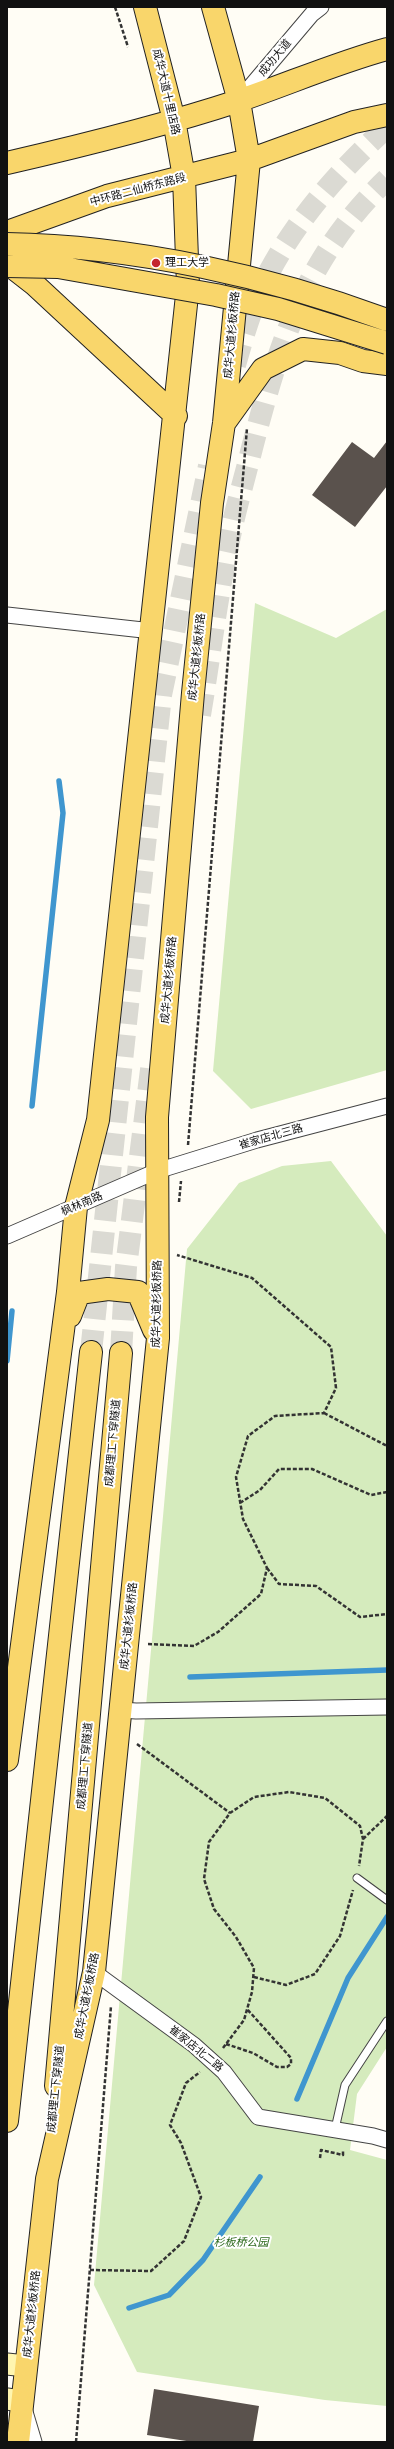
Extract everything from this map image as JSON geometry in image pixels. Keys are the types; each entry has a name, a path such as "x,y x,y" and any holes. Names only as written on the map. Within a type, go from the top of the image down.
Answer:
{"main road":[{"name":"成华大道十里店路","path":"145,7 174,120 184,178"},
{"path":"213,7 239,101 249,160"},
{"path":"7,163 116,138 239,101 347,60 387,50"},
{"name":"中环路二仙桥东路段","path":"7,232 107,196 184,178 249,160 354,122 387,115"},
{"name":"成华大道杉板桥路","path":"18,2442 14,2400 16,2365 47,2179 94,1972 121,1710 158,1338 158,1118 193,693 212,503 224,423 249,160"},
{"path":"7,1760 63,1332 76,1207 98,1120 176,416 188,286 184,178"},
{"path":"7,244 63,245 253,278 335,301 387,320"},
{"path":"7,264 34,284 176,416"},
{"path":"7,264 58,267 216,295 278,309 387,343"},
{"path":"224,423 263,369 304,349 340,353 363,361 387,364"},
{"path":"63,1332 79,1293 108,1289 138,1292 158,1338"},
{"path":"7,2121 91,1352"},
{"name":"成都理工下穿隧道","path":"47,2179 63,2014 121,1353"}],"street":[{"name":"成功大道","path":"239,101 314,9"},
{"path":"7,615 152,631"},
{"name":"崔家店北三路","path":"157,1171 257,1140 387,1106"},
{"name":"枫林南路","path":"7,1236 157,1171"},
{"path":"121,1710 387,1708"},
{"name":"崔家店北二路","path":"94,1972 213,2062 224,2072 258,2117 335,2129 387,2140"},
{"path":"14,2400 34,2442"}],"lane":[{"path":"357,1878 384,1898"},
{"path":"335,2129 346,2085 387,2021"}],"path":[{"path":"115,7 128,47"},
{"path":"175,1254 252,1278 332,1347 336,1388 324,1413"},
{"path":"387,1446 324,1413 275,1416 248,1436 236,1477 243,1520 267,1568 279,1584 316,1586 360,1617 387,1614"},
{"path":"240,1503 260,1490 279,1469 312,1469 371,1495 387,1492"},
{"path":"142,1644 194,1646 218,1632 261,1594 267,1568"},
{"path":"134,1742 230,1813"},
{"path":"90,2270 151,2271 184,2241 200,2197 181,2143 170,2125 186,2083 213,2062 244,2020 254,1977 254,1968 236,1937 214,1909 204,1879 209,1842 230,1813 254,1797 289,1792 325,1798 360,1826 363,1839 357,1878 340,1936 315,1974 286,1986 254,1977"},
{"path":"363,1839 387,1816"},
{"path":"226,2044 253,2053 277,2066 287,2067 291,2064 291,2058 247,2009"}],"green space":[{"path":"255,603 336,638 387,609 387,1070 251,1109 213,1071"},
{"name":"杉板桥公园","path":"331,1161 387,1236 387,2047 357,2094 350,2150 387,2160 387,2406 325,2400 137,2372 94,2285 187,1249 239,1183 282,1166"}],"building":[{"path":"387,441 387,486 355,527 312,495 352,442 374,458"},
{"path":"154,2389 259,2406 253,2442 193,2442 147,2435"}],"waterway":[{"path":"32,1106 63,813 59,781"},
{"path":"7,1361 12,1311"},
{"path":"190,1677 387,1670"},
{"path":"297,2099 348,1978 387,1917"},
{"path":"129,2308 169,2295 203,2260 260,2177"}],"tunnel":[{"path":"235,365 259,292 289,239 318,199 352,161 387,127"},
{"path":"200,715 221,581 232,525 262,409 285,337 299,303 335,239 359,209 387,179"},
{"path":"91,1352 161,695 209,466"},
{"path":"121,1353 126,1267 152,1062"}],"place":[{"name":"理工大学","path":"156,263"}]}
